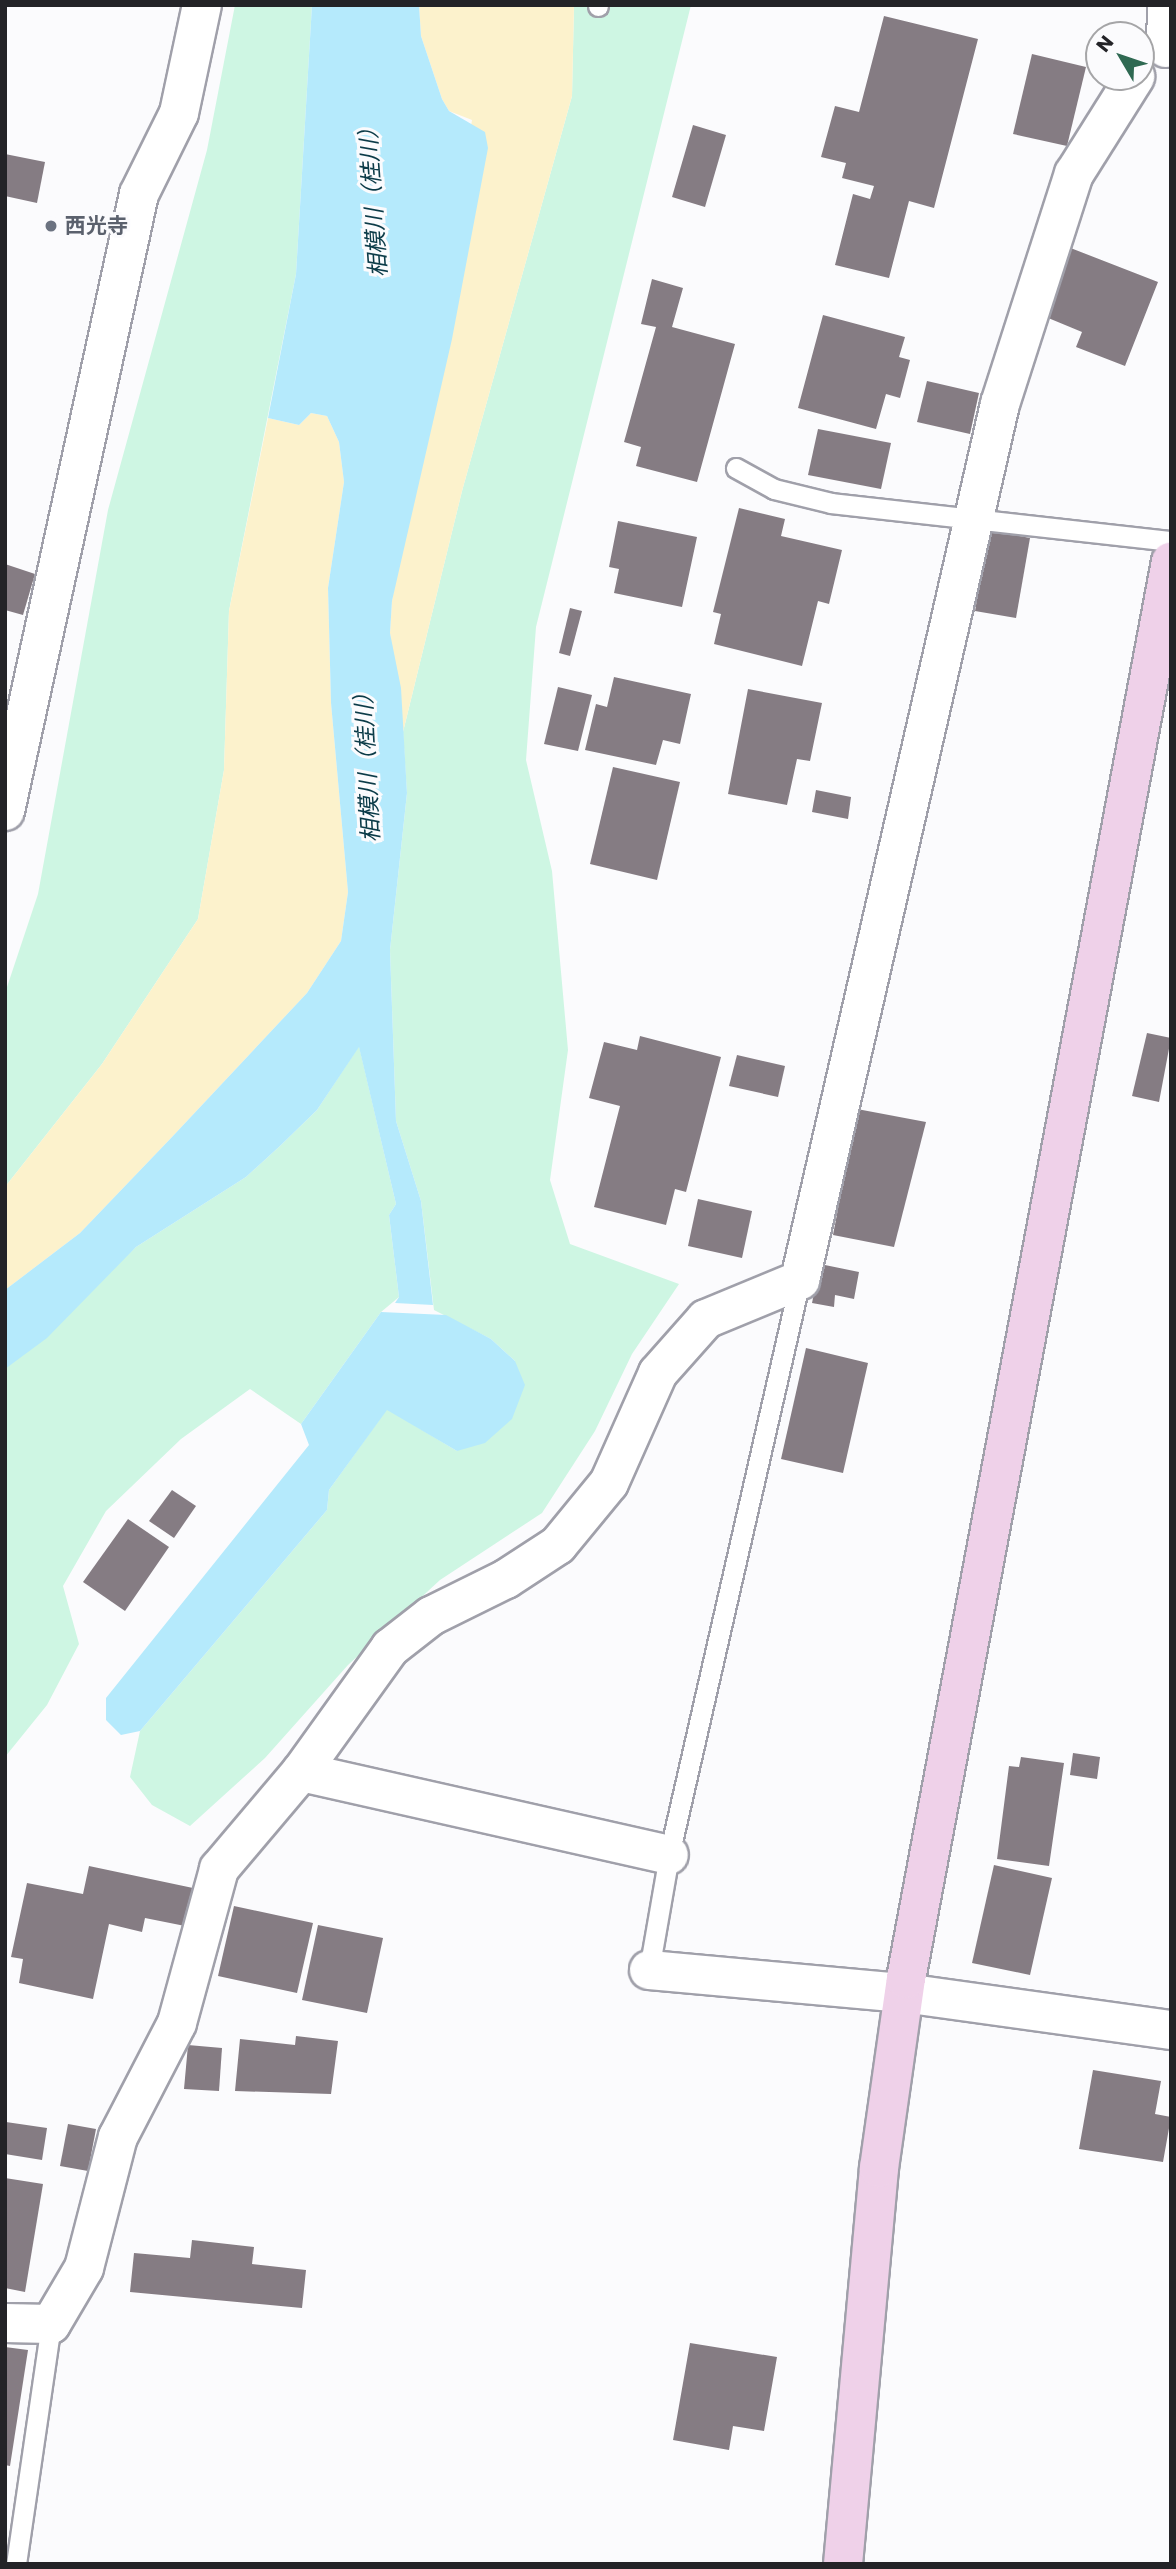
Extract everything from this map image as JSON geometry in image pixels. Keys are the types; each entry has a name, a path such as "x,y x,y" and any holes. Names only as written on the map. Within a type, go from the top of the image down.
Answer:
{"street":[{"path":"5,811 139,194 178,113 202,5"},
{"path":"1159,56 1167,5"},
{"path":"5,2323 51,2324 84,2268 117,2137 177,2023 219,1869 301,1772 390,1648 431,1615 506,1579 558,1545 609,1483 658,1373 706,1319 800,1280 1000,404 1074,174 1126,91"},
{"path":"843,2564 879,2168 904,1993 1164,641 1171,562"},
{"path":"301,1772 669,1855"},
{"path":"649,1970 904,1993 1171,2031"}],"lane":[{"path":"736,468 774,489 831,503 1171,541"},
{"path":"649,1970 669,1855 800,1280"},
{"path":"16,2564 51,2324"}],"green space":[{"path":"235,5 312,5 296,274 229,611 224,770 198,919 102,1064 5,1187 5,993 38,894 108,510 207,150"},
{"path":"574,5 691,5 536,627 526,760 552,871 568,1050 550,1180 570,1244 679,1284 632,1354 595,1431 542,1513 440,1580 348,1665 265,1758 190,1826 152,1805 130,1777 140,1731 327,1510 329,1490 387,1409 457,1451 515,1361 491,1339 434,1310 421,1201 396,1121 390,950 407,793 403,732 462,491 572,96"},
{"path":"359,1046 396,1204 389,1215 399,1297 381,1312 301,1424 250,1389 181,1439 106,1511 63,1586 79,1644 47,1705 5,1757 5,1369 136,1247 246,1177 317,1110"}],"sand":[{"path":"419,5 574,5 572,96 462,491 403,732 390,633 392,601 472,120 449,111 442,99 421,36"},
{"path":"311,413 327,416 339,442 344,482 328,588 331,703 348,892 341,941 307,993 80,1233 5,1290 5,1187 102,1064 198,919 224,770 229,611 268,418 299,425"}],"water":[{"name":"相模川（桂川）","path":"312,5 419,5 421,36 442,99 449,111 485,132 488,148 452,339 392,601 390,633 401,688 407,793 390,950 396,1121 421,1201 433,1305 395,1303 399,1297 389,1215 396,1204 359,1047 317,1110 246,1177 136,1247 47,1338 5,1369 5,1290 80,1233 307,993 341,941 348,892 331,703 328,588 344,482 339,442 327,416 311,413 299,425 268,418 296,274"},
{"path":"381,1312 446,1315 491,1339 515,1361 525,1385 512,1419 485,1443 457,1451 387,1410 329,1490 327,1510 140,1731 121,1735 106,1720 106,1698 309,1445 301,1424"}],"building":[{"path":"884,16 978,39 934,208 909,201 889,278 835,265 853,194 870,199 874,186 842,178 846,163 821,157 835,106 859,112"},
{"path":"1032,54 1085,67 1067,146 1013,134"},
{"path":"693,125 726,135 705,207 672,197"},
{"path":"5,154 45,162 37,203 5,196"},
{"path":"1068,247 1158,282 1125,366 1076,347 1082,332 1041,315"},
{"path":"652,279 683,288 672,327 735,344 697,482 636,466 641,447 624,442 656,327 641,324"},
{"path":"823,315 905,337 899,357 910,360 900,398 886,394 876,429 798,408"},
{"path":"927,381 979,393 970,434 917,422"},
{"path":"818,429 891,443 881,489 808,475"},
{"path":"739,508 785,519 781,536 842,550 829,604 818,601 802,666 714,644 721,614 713,612"},
{"path":"618,521 697,537 682,607 614,593 619,569 609,567"},
{"path":"989,530 1030,538 1016,618 975,611"},
{"path":"5,564 35,574 23,615 5,610"},
{"path":"570,608 582,611 570,656 559,653"},
{"path":"614,677 691,694 680,744 663,740 656,765 585,750 596,704 607,707"},
{"path":"558,687 592,695 578,751 544,744"},
{"path":"748,689 822,703 810,761 797,759 787,805 728,794"},
{"path":"613,767 680,782 657,880 590,864"},
{"path":"816,790 851,797 848,819 812,812"},
{"path":"1147,1033 1171,1038 1159,1102 1132,1096"},
{"path":"640,1036 721,1057 686,1192 675,1189 666,1225 594,1207 620,1106 589,1098 604,1042 637,1050"},
{"path":"737,1055 785,1066 778,1097 729,1086"},
{"path":"857,1109 926,1122 894,1247 833,1235"},
{"path":"698,1199 752,1211 742,1258 688,1246"},
{"path":"820,1264 859,1272 854,1299 835,1295 834,1307 812,1303"},
{"path":"806,1348 868,1363 843,1473 781,1459"},
{"path":"172,1490 196,1506 174,1538 149,1521"},
{"path":"128,1519 169,1547 125,1611 83,1582"},
{"path":"1073,1753 1100,1757 1097,1779 1070,1775"},
{"path":"1021,1757 1064,1763 1049,1866 997,1859 1009,1766 1019,1767"},
{"path":"994,1865 1052,1878 1030,1975 972,1963"},
{"path":"89,1866 193,1888 185,1926 145,1918 142,1932 109,1924 93,1999 19,1983 23,1959 11,1957 27,1883 83,1894"},
{"path":"234,1906 313,1923 297,1993 218,1976"},
{"path":"318,1925 383,1938 367,2013 302,2000"},
{"path":"296,2036 338,2041 331,2094 235,2091 240,2039 295,2045"},
{"path":"188,2045 222,2048 219,2091 184,2089"},
{"path":"1093,2070 1161,2081 1155,2114 1171,2117 1163,2162 1079,2149"},
{"path":"6,2122 47,2128 42,2160 5,2154"},
{"path":"68,2124 96,2129 88,2171 60,2166"},
{"path":"5,2178 43,2184 25,2292 5,2288"},
{"path":"192,2240 254,2247 252,2264 306,2270 302,2308 130,2292 134,2253 190,2258"},
{"path":"690,2343 777,2357 764,2431 733,2426 729,2450 673,2440"},
{"path":"5,2347 28,2350 10,2466 5,2465"}],"place":[{"name":"西光寺","path":"51,226"}]}
